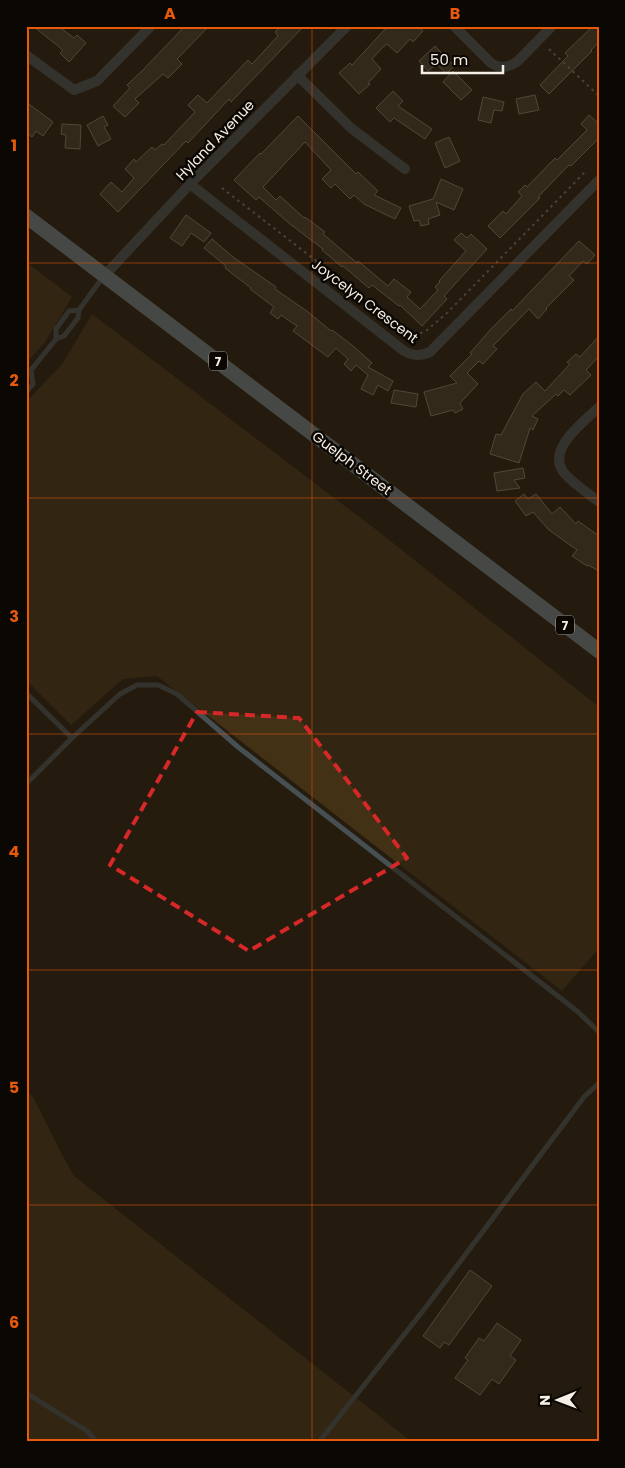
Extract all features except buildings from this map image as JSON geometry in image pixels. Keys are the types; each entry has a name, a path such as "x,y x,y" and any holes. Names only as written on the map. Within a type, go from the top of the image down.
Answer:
{"main road":[{"name":"7","path":"26,216 105,275"},
{"name":"Guelph Street","path":"105,275 599,651"}],"street":[{"path":"26,56 74,90 97,80 151,26"},
{"name":"Hyland Avenue","path":"105,275 190,184 347,26"},
{"path":"454,26 491,63 504,68 512,66 518,61 552,26"},
{"path":"298,75 351,128 405,169"},
{"name":"Joycelyn Crescent","path":"190,184 404,351 417,356 430,352 599,180"},
{"path":"599,407 566,440 561,446 559,454 560,464 564,473 599,502"}],"lane":[{"path":"26,392 33,384 29,370 56,339 64,336 78,318 78,310 105,275"},
{"path":"56,339 56,329 69,311 78,310"},
{"path":"26,784 120,694 137,685 158,685 177,694 238,747 577,1011 599,1032"},
{"path":"26,693 72,738"},
{"path":"319,1442 426,1307 584,1097 599,1083"},
{"path":"26,1393 87,1431 97,1442"}],"path":[{"path":"549,49 599,96"},
{"path":"222,188 394,321 418,334 426,331 448,313 586,170"}],"highlighted area":[{"path":"197,712 299,718 407,858 249,951 110,865"}],"shaded area":[{"path":"26,262 72,297 45,342 26,363"},
{"path":"92,314 383,535 599,707 599,948 562,991 157,676 123,679 71,725 26,680 26,402 63,363"},
{"path":"26,1091 33,1097 74,1176 412,1442 26,1442"}]}
